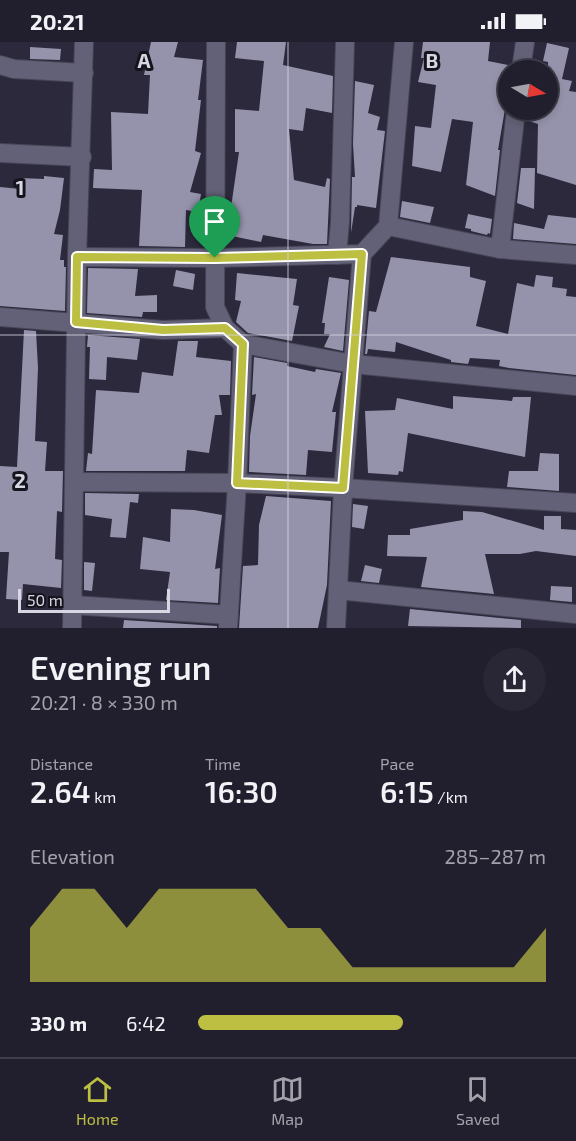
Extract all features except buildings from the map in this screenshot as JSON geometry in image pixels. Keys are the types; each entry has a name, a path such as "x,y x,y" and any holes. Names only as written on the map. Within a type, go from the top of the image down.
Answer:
{"street":[{"path":"72,628 77,257 84,42"},
{"path":"216,42 215,307 225,328 243,344 353,364 576,386"},
{"path":"337,255 345,42"},
{"path":"336,628 343,488 362,254 388,226 404,42"},
{"path":"522,60 525,42"},
{"path":"0,65 14,69 84,73"},
{"path":"500,249 515,120"},
{"path":"0,153 82,157"},
{"path":"388,226 500,249 576,255"},
{"path":"77,257 215,258 362,254"},
{"path":"0,317 163,330 225,328"},
{"path":"72,605 229,621 243,344"},
{"path":"75,482 237,483 576,504"},
{"path":"338,590 576,614"}],"route":[{"path":"362,254 343,488 237,483 243,344 225,328 163,330 76,322 77,257 215,258 362,254"}]}
